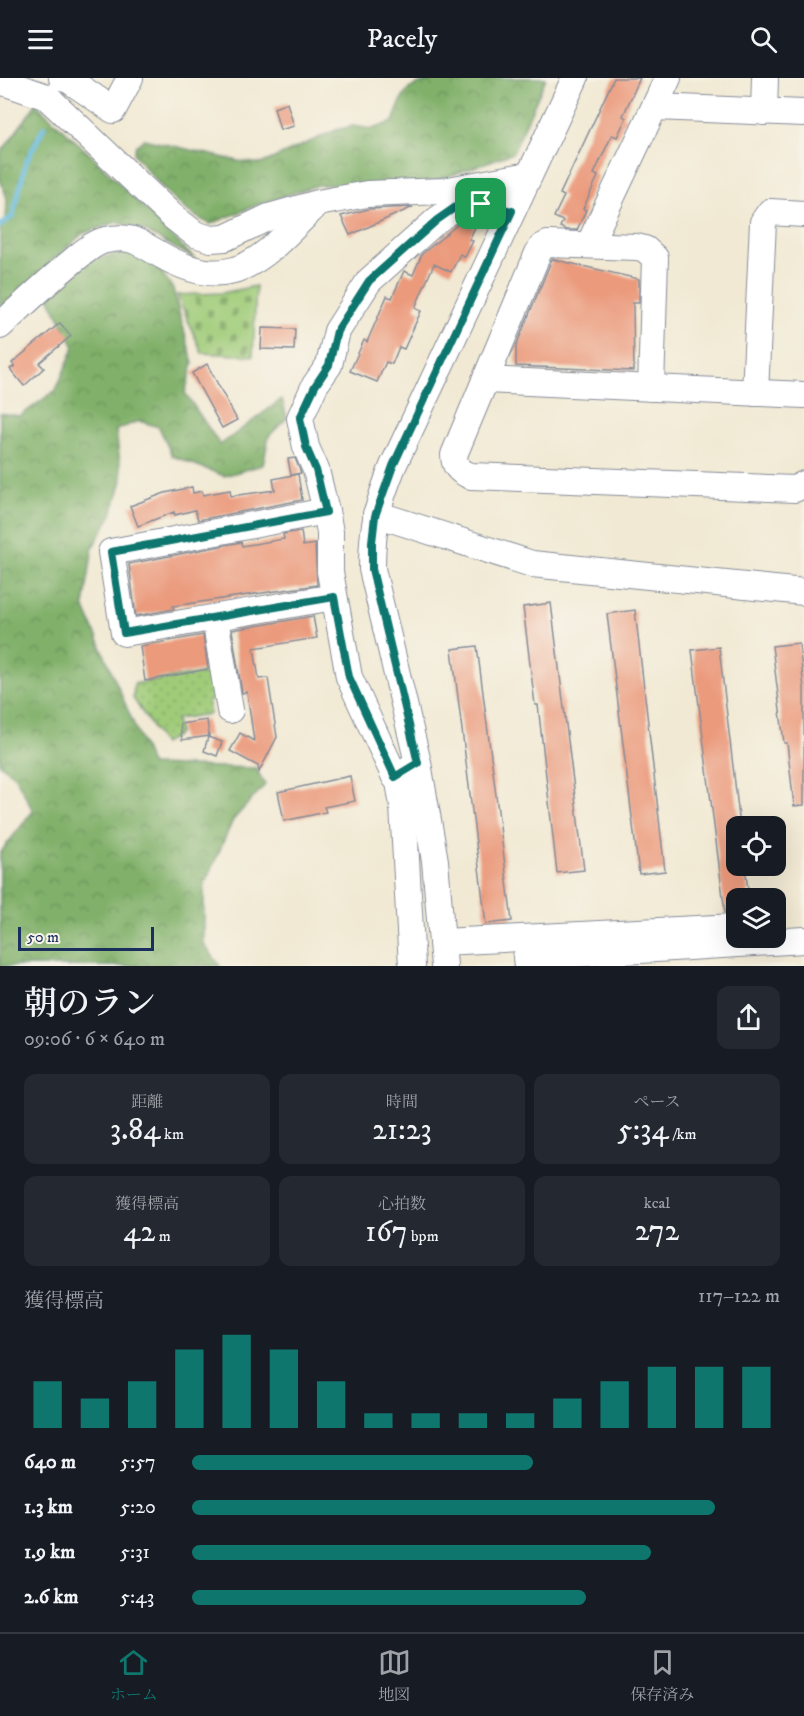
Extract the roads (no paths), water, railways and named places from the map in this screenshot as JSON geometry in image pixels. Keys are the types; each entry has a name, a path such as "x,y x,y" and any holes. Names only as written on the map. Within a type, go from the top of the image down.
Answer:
{"street":[{"path":"62,78 69,80 113,110 130,78"},
{"path":"575,78 393,466 376,514 372,542 372,569 418,763 435,861 443,954 726,928"},
{"path":"590,245 668,78"},
{"path":"764,112 765,78"},
{"path":"11,81 47,97 172,216 195,234 211,239 225,238 269,217 318,203 367,194 443,191 530,175"},
{"path":"655,107 804,113"},
{"path":"0,326 41,286 103,240 129,238 165,258 198,272 219,274 241,270 266,252 318,203"},
{"path":"418,763 395,777 349,677 330,572 330,532 316,470 306,447 300,418 315,386 329,365 337,331 369,281 437,220 460,204 481,204 512,211"},
{"path":"755,393 763,222 770,212 804,214"},
{"path":"651,388 655,258 645,249 548,244 542,247 454,455 454,462 463,473 471,476 795,489 804,484"},
{"path":"485,380 804,395"},
{"path":"326,512 111,552 124,633 334,597"},
{"path":"376,514 532,564 804,592"},
{"path":"214,618 230,710"},
{"path":"412,966 403,806 399,782 418,763"},
{"path":"786,925 804,924"},
{"path":"527,966 526,957 632,958 804,940"}],"waterway":[{"path":"0,226 13,216 26,162 44,127"}]}
